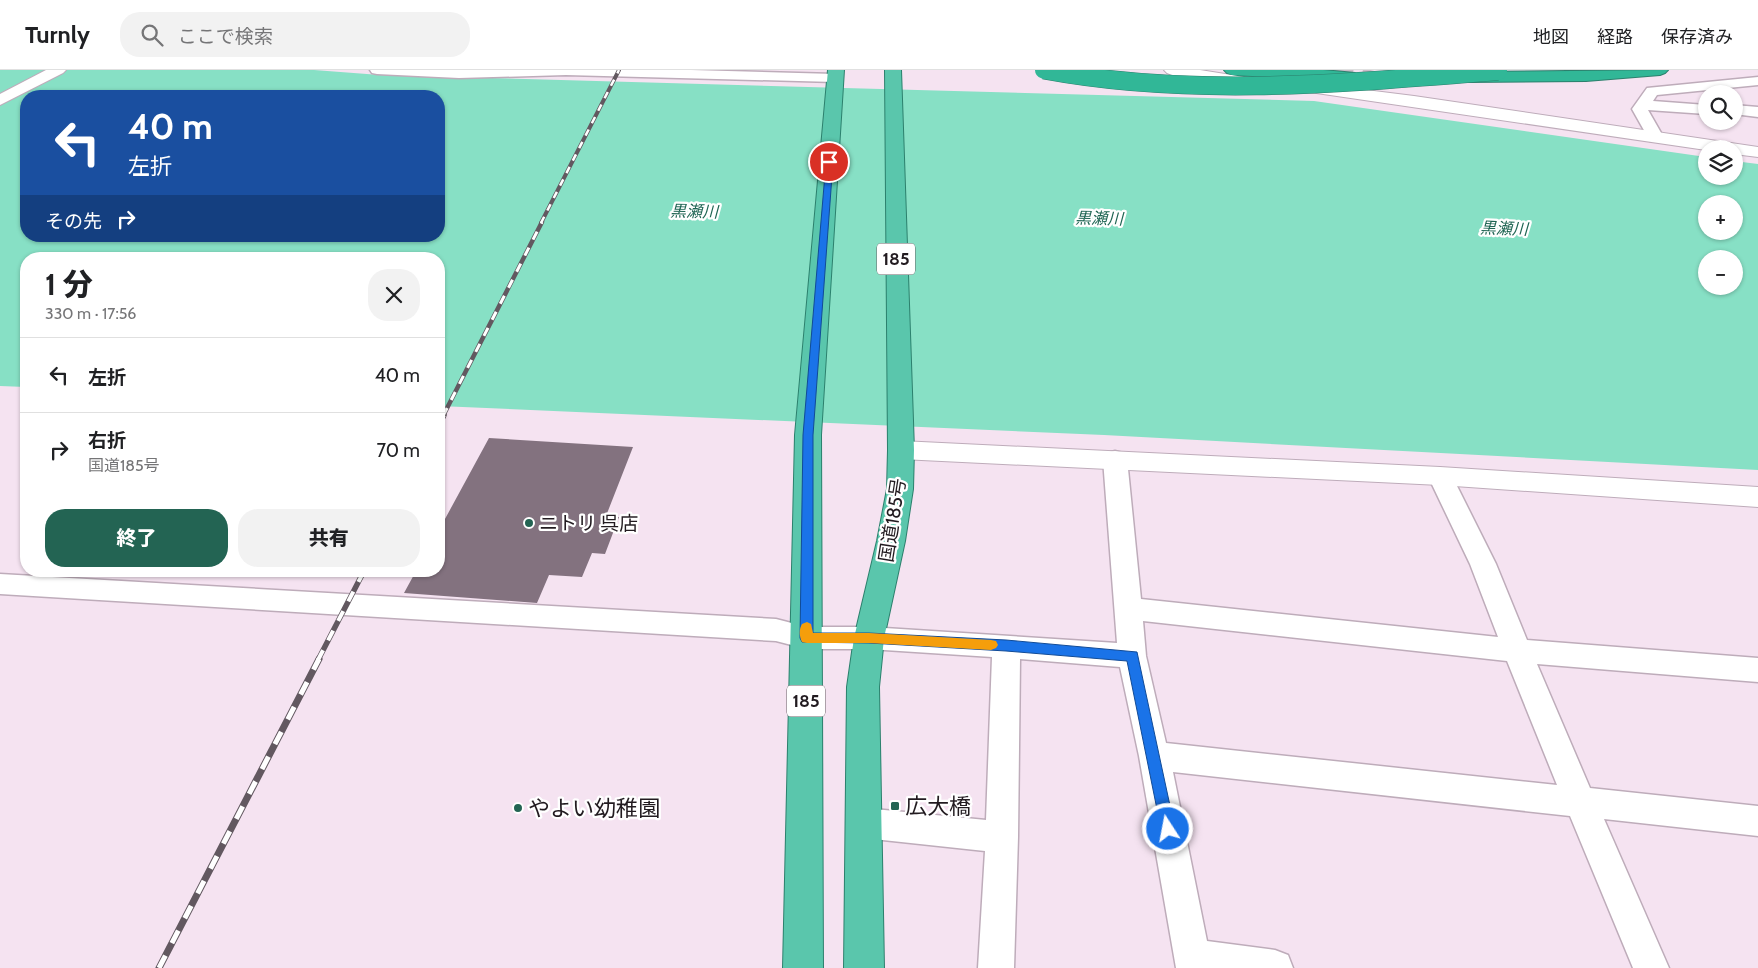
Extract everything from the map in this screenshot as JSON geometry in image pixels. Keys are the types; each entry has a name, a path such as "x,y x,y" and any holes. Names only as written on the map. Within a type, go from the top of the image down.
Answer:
{"highway":[{"path":"1044,70 1129,83 1207,86 1324,83 1504,70"},
{"path":"1086,70 1198,78 1290,77 1418,70"},
{"path":"1232,70 1280,74 1387,77 1528,77 1586,76 1660,70"},
{"name":"国道185号","path":"864,968 863,687 869,638 900,490 901,445 892,74"},
{"name":"185","path":"803,968 808,435 836,77"}],"street":[{"path":"0,100 58,70"},
{"path":"377,70 459,74 564,70 836,77"},
{"path":"1172,70 1238,81 1328,90 1414,102 1758,152"},
{"path":"1656,138 1642,116 1640,109 1652,91 1758,81"},
{"path":"1388,84 1562,125"},
{"path":"1643,105 1698,108"},
{"path":"1743,111 1758,112"},
{"path":"901,445 1116,459 1440,476 1758,497"},
{"path":"1116,459 1126,608 1132,656 1154,756 1193,962 1276,968"},
{"path":"1440,476 1483,564 1535,695 1650,968"},
{"path":"0,584 776,630 807,638 869,638 1132,656"},
{"path":"1126,608 1518,651 1758,670"},
{"path":"996,968 1002,837 1006,646"},
{"path":"1154,756 1758,821"},
{"path":"864,824 1002,837"}],"water":[{"name":"黒瀬川","path":"0,70 314,70 380,75 1314,101 1698,156 1698,185 1743,185 1743,162 1758,164 1758,470 1104,435 445,406 445,252 20,252 20,387 0,386"}],"building":[{"name":"ニトリ 呉店","path":"489,438 633,447 606,516 619,517 605,554 592,553 582,577 549,575 537,603 404,593 413,577 445,577 445,519"}],"tunnel":[{"path":"1335,70 1377,81"}],"railway":[{"path":"541,223 619,70"},
{"path":"445,412 542,222"},
{"path":"318,660 361,577"},
{"path":"159,968 319,659"}],"slow traffic":[{"path":"807,627 807,638 869,638 991,645"}],"place":[{"name":"ニトリ 呉店","path":"529,523"},
{"name":"広大橋","path":"895,806"},
{"name":"やよい幼稚園","path":"518,808"}],"route":[{"path":"829,162 808,435 807,638 869,638 1132,656 1168,829"}]}
